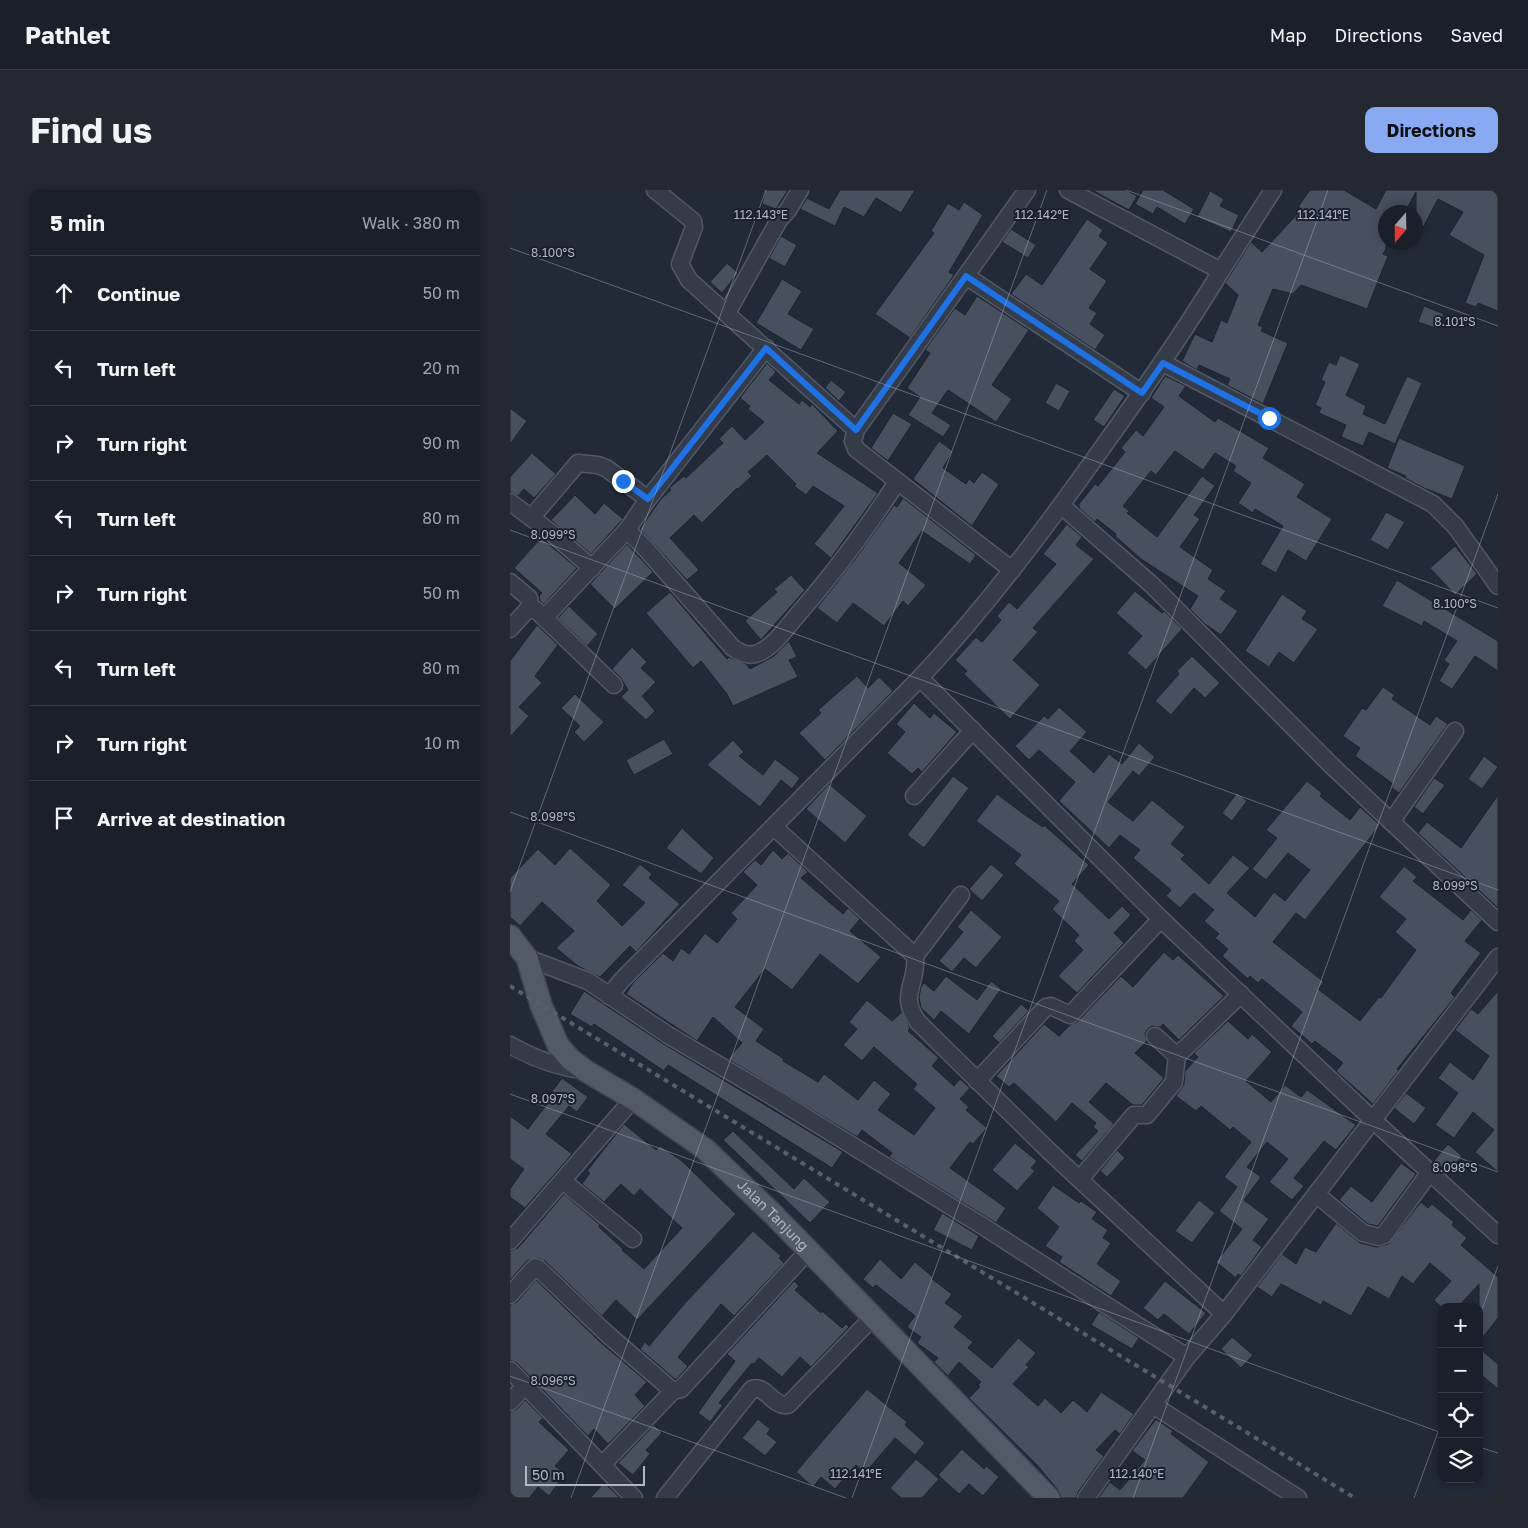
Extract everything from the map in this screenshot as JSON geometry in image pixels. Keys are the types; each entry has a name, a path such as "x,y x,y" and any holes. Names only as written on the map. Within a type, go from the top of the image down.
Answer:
{"main road":[{"name":"Jalan Tanjung","path":"510,936 528,958 541,1005 558,1045 586,1072 633,1099 705,1149 808,1251 1049,1498"}],"street":[{"path":"655,190 688,215 694,227 680,264 689,280 856,430"},
{"path":"727,313 779,220 788,210 800,190"},
{"path":"1068,190 1092,196 1221,272"},
{"path":"609,996 621,981 920,678 968,626 1062,506 1163,363 1273,190"},
{"path":"1012,570 856,449 853,442 856,430 1026,192"},
{"path":"966,276 1142,393"},
{"path":"545,617 627,530 648,499 766,348"},
{"path":"1163,363 1433,504 1456,527 1498,586"},
{"path":"532,518 578,463 598,464 606,468 648,499"},
{"path":"627,530 733,648 739,652 752,654 765,649 778,638 806,606 875,516 897,482"},
{"path":"510,502 592,568"},
{"path":"1062,506 1152,585 1332,766 1498,922"},
{"path":"510,582 529,598 531,609 545,617 614,685"},
{"path":"510,629 527,610 531,609"},
{"path":"920,678 1161,919 1373,1120 1498,1235"},
{"path":"914,796 973,730"},
{"path":"1391,822 1455,730"},
{"path":"774,827 915,956"},
{"path":"961,895 915,956 908,999 909,1010 918,1022 977,1081 1224,1314"},
{"path":"977,1081 1046,1007 1051,1006 1070,1015 1161,919"},
{"path":"1086,1498 1187,1357 1224,1314 1498,957"},
{"path":"528,958 588,980 668,1035 775,1098 981,1225 1187,1357"},
{"path":"1080,1180 1134,1116 1147,1115 1174,1082 1177,1056 1242,994"},
{"path":"1155,1036 1177,1056"},
{"path":"510,1044 543,1062 560,1068 586,1072"},
{"path":"510,1241 633,1099"},
{"path":"1316,1194 1363,1233 1379,1238 1384,1235 1430,1172"},
{"path":"563,1180 633,1239"},
{"path":"602,1465 673,1391 681,1389 808,1251"},
{"path":"510,1295 535,1267 538,1268 606,1333 673,1391"},
{"path":"665,1498 752,1389 760,1389 780,1404 788,1405 873,1317"},
{"path":"510,1370 634,1498"},
{"path":"510,1402 525,1386"},
{"path":"1154,1405 1298,1498"}],"building":[{"path":"761,190 788,190 776,209 762,204 765,192"},
{"path":"840,190 915,190 901,213 876,198 864,217 844,207 835,226 800,209 807,198 829,209"},
{"path":"1092,190 1126,190 1137,196 1129,210"},
{"path":"1143,190 1163,190 1194,209 1185,224 1157,207 1153,214 1135,204"},
{"path":"1310,190 1344,190 1376,209 1378,205 1378,250 1385,250 1383,254 1388,256 1367,309 1301,285 1293,294 1273,289 1258,325 1263,327 1261,331 1288,343 1263,404 1227,385 1230,379 1199,365 1197,370 1182,361 1195,334 1212,342 1221,320 1227,323 1238,295 1225,283 1251,242 1262,252 1302,209 1298,207"},
{"path":"1386,190 1498,190 1498,311 1478,303 1476,307 1465,303 1484,255 1449,235 1463,212 1438,199 1423,228 1423,205 1416,205 1416,192 1409,205 1378,205"},
{"path":"1210,191 1224,199 1220,206 1239,215 1231,232 1197,217"},
{"path":"964,202 983,215 949,272 954,275 910,338 875,314 934,233 931,231 948,203 959,210"},
{"path":"1087,219 1103,230 1099,236 1108,243 1090,269 1107,281 1089,308 1097,313 1090,324 1105,335 1095,350 1011,294 1026,274 1042,285"},
{"path":"1011,229 1036,245 1028,258 1002,242"},
{"path":"781,236 797,245 785,267 769,258"},
{"path":"727,263 738,273 722,293 710,282"},
{"path":"782,279 802,291 788,314 814,329 801,350 756,323"},
{"path":"977,296 1029,330 992,385 1012,399 996,422 948,390 932,413 951,425 943,437 908,415 920,397 907,388 930,353 925,350 955,308 965,315"},
{"path":"1424,306 1444,314 1438,329 1418,322"},
{"path":"1340,355 1360,364 1346,395 1366,406 1363,414 1385,424 1407,376 1422,383 1395,444 1369,432 1363,446 1341,437 1346,425 1319,413 1321,408 1315,405 1325,382 1321,380 1329,362 1336,365"},
{"path":"767,363 776,372 769,380 799,404 802,400 810,407 812,404 838,431 817,453 878,493 831,558 814,544 844,506 813,486 806,495 794,486 796,484 767,455 748,472 752,476 737,488 702,523 694,515 670,538 699,570 687,580 640,529 661,499 671,490 669,488 684,476 686,478 723,443 719,439 732,426 745,440 764,422 748,409 750,406 740,398"},
{"path":"1165,376 1186,386 1179,396 1215,422 1218,418 1269,448 1263,458 1305,484 1297,497 1332,519 1306,561 1288,550 1276,573 1260,564 1283,526 1255,509 1253,513 1238,503 1251,483 1233,471 1236,466 1215,453 1203,470 1175,451 1156,475 1151,471 1123,506 1129,511 1127,513 1157,537 1202,476 1215,486 1194,515 1200,519 1180,547 1213,570 1208,579 1226,591 1220,599 1238,611 1221,635 1205,624 1190,609 1198,596 1141,559 1115,536 1116,534 1097,519 1095,522 1079,508 1079,504 1095,484 1098,486 1125,452 1121,448 1136,430 1143,436 1164,407 1151,398"},
{"path":"831,380 846,392 839,401 825,388"},
{"path":"1056,383 1070,391 1059,411 1045,403"},
{"path":"1114,389 1125,396 1104,427 1093,420"},
{"path":"510,408 527,421 510,444"},
{"path":"893,413 912,424 888,461 871,448"},
{"path":"1399,438 1465,466 1452,499 1424,488 1405,478 1406,476 1387,468"},
{"path":"939,441 953,451 943,468 966,484 969,479 974,483 982,472 999,484 972,526 913,479"},
{"path":"532,453 556,474 534,498 524,489 518,496 510,492 510,477"},
{"path":"575,495 595,514 604,503 623,519 591,554 551,520"},
{"path":"903,498 976,555 970,564 922,531 899,563 926,585 908,606 903,601 884,626 853,603 837,623 817,608 894,505 897,507"},
{"path":"1386,512 1405,522 1388,550 1370,540"},
{"path":"1067,524 1082,537 1076,545 1094,559 1033,628 1038,632 1013,660 1040,685 1010,719 964,674 967,671 955,660 976,637 982,642 1001,620 997,616 1009,602 1017,609 1056,564 1043,554"},
{"path":"541,538 577,568 544,604 540,601 539,596 542,593 514,568"},
{"path":"627,544 653,572 615,609 590,584"},
{"path":"1455,546 1477,574 1455,595 1430,568"},
{"path":"791,575 805,590 761,640 745,621 777,592 774,589"},
{"path":"1397,580 1498,641 1498,671 1475,656 1452,689 1439,681 1449,664 1444,660 1457,641 1424,621 1422,626 1382,606"},
{"path":"1135,591 1162,613 1164,611 1182,629 1146,670 1127,653 1142,636 1116,613"},
{"path":"670,592 727,659 729,657 746,664 750,669 774,656 789,641 797,657 789,660 798,677 733,706 727,694 701,661 693,668 646,613"},
{"path":"1282,594 1307,611 1302,619 1318,629 1294,663 1279,652 1269,667 1245,651"},
{"path":"569,606 598,634 587,646 558,618"},
{"path":"537,625 558,645 535,676 542,683 519,707 529,716 510,737 510,661"},
{"path":"632,647 647,662 641,668 656,682 642,696 655,711 646,720 621,697 628,690 621,678 612,669"},
{"path":"1192,656 1220,683 1205,698 1194,688 1171,715 1155,701 1179,674 1177,671"},
{"path":"857,676 868,688 879,677 893,691 825,760 799,733 821,713 818,710"},
{"path":"1383,687 1395,695 1392,699 1430,725 1436,716 1448,724 1399,793 1391,787 1393,784 1355,756 1360,748 1343,736 1362,708 1366,710"},
{"path":"575,694 604,722 584,742 574,732 580,726 561,708"},
{"path":"914,703 930,718 934,713 957,732 922,772 918,768 912,774 887,753 905,732 896,724"},
{"path":"1059,707 1087,732 1070,751 1094,773 1109,754 1122,764 1139,743 1155,757 1139,776 1133,771 1108,802 1133,821 1152,800 1161,807 1185,827 1171,844 1185,855 1181,859 1209,884 1233,855 1250,868 1227,893 1255,917 1274,892 1285,901 1310,870 1288,853 1266,880 1252,869 1277,838 1266,830 1307,781 1322,793 1320,796 1350,820 1360,807 1380,825 1305,920 1296,913 1273,942 1324,982 1318,989 1360,1021 1379,997 1381,998 1416,950 1395,932 1406,919 1379,897 1404,866 1417,877 1413,881 1463,920 1471,910 1482,920 1465,941 1481,953 1451,993 1455,997 1397,1069 1399,1070 1373,1104 1336,1071 1343,1063 1315,1041 1312,1044 1291,1026 1302,1012 1262,979 1258,983 1250,976 1248,979 1222,956 1228,949 1215,938 1219,934 1204,921 1214,910 1194,893 1180,908 1166,896 1171,890 1133,858 1140,850 1120,835 1109,848 1059,801 1075,782 1039,750 1029,760 1015,746 1044,716 1048,719"},
{"path":"664,739 673,754 634,775 626,760"},
{"path":"733,740 744,752 739,756 763,775 775,759 800,778 792,789 781,780 760,807 707,765"},
{"path":"1484,756 1498,767 1482,789 1468,779"},
{"path":"953,776 969,788 924,848 907,835"},
{"path":"1434,778 1445,785 1423,814 1414,807"},
{"path":"829,784 867,816 845,843 806,809"},
{"path":"1237,793 1247,801 1232,821 1222,813"},
{"path":"997,794 1043,827 1044,825 1089,865 1072,884 1109,919 1122,906 1131,915 1114,933 1124,943 1077,993 1058,976 1083,950 1074,941 1079,935 1052,909 1059,901 1014,864 1021,855 976,821"},
{"path":"1498,795 1498,908 1418,833 1427,822 1461,848"},
{"path":"682,828 714,858 701,874 666,848"},
{"path":"570,848 611,885 597,901 622,926 645,903 622,885 640,864 652,874 649,878 680,904 636,952 630,946 600,977 578,966 556,948 574,931 542,902 520,926 510,917 510,878 538,849 555,865"},
{"path":"773,850 782,859 788,853 808,872 801,878 843,914 848,908 860,919 850,931 881,957 858,984 820,954 792,990 765,969 735,1007 764,1029 756,1041 784,1059 783,1061 818,1082 824,1074 858,1100 874,1080 891,1094 878,1110 914,1135 935,1108 913,1089 917,1084 874,1047 862,1061 843,1045 857,1029 849,1022 867,1000 892,1021 902,1012 910,1028 908,1031 939,1058 932,1066 954,1086 960,1079 970,1088 960,1099 969,1107 966,1110 987,1128 973,1144 970,1142 950,1168 1006,1208 996,1223 889,1157 892,1153 862,1130 857,1137 728,1059 742,1043 713,1017 697,1041 626,994 633,983 663,953 673,961 681,948 689,954 705,933 717,943 737,919 731,913 757,885 743,872 755,860 761,865"},
{"path":"991,864 1004,875 982,901 969,889"},
{"path":"971,910 1002,937 976,968 964,958 952,972 939,961 963,932 957,927"},
{"path":"1164,952 1173,960 1178,955 1224,996 1179,1040 1163,1024 1160,1027 1152,1026 1147,1030 1145,1034 1147,1041 1135,1053 1164,1078 1142,1105 1133,1105 1106,1083 1089,1102 1114,1124 1082,1161 1075,1155 1098,1131 1093,1127 1096,1123 1072,1103 1056,1122 1014,1083 1009,1087 996,1076 1044,1024 1059,1036 1070,1025 1077,1022 1121,976 1133,987"},
{"path":"946,976 977,1000 991,981 1001,989 969,1034 941,1011 934,1020 921,1008 919,997 924,983 934,991"},
{"path":"584,991 662,1043 843,1152 832,1168 668,1065 664,1071 594,1024 592,1027 570,1014"},
{"path":"1498,991 1498,1172 1475,1152 1494,1130 1473,1112 1454,1138 1435,1125 1458,1093 1438,1078 1450,1062 1473,1080 1489,1056 1455,1030 1471,1009 1478,1014"},
{"path":"1021,1004 1029,1011 999,1043 992,1036"},
{"path":"1228,1021 1248,1039 1252,1034 1272,1052 1246,1081 1271,1102 1285,1085 1301,1097 1307,1090 1356,1125 1336,1150 1324,1141 1294,1178 1304,1186 1292,1200 1269,1182 1288,1159 1267,1142 1247,1167 1261,1177 1244,1200 1269,1219 1253,1240 1262,1247 1241,1276 1238,1274 1236,1278 1216,1262 1242,1229 1219,1211 1237,1187 1224,1177 1251,1142 1233,1127 1230,1130 1201,1106 1196,1111 1176,1096 1184,1084 1185,1071 1198,1057 1194,1053"},
{"path":"562,1078 588,1097 577,1112 569,1106 546,1134 572,1154 525,1208 510,1197 510,1189 524,1169 510,1159 510,1116 528,1129 554,1095 551,1093"},
{"path":"1406,1093 1426,1108 1414,1124 1394,1108"},
{"path":"624,1124 656,1150 660,1146 682,1161 736,1214 637,1320 616,1300 602,1316 545,1261 538,1258 528,1260 510,1280 510,1251 518,1248 564,1194 600,1225 599,1227 622,1250 644,1269 682,1228 640,1189 634,1196 621,1184 604,1202 582,1184 590,1173 587,1171"},
{"path":"733,1131 794,1189 804,1178 830,1202 810,1223 723,1140"},
{"path":"1015,1143 1037,1161 1031,1168 1035,1171 1017,1191 992,1170"},
{"path":"1448,1144 1462,1156 1448,1173 1434,1161"},
{"path":"1117,1150 1125,1158 1107,1177 1100,1171"},
{"path":"1401,1163 1416,1174 1378,1226 1368,1224 1339,1200 1351,1186 1372,1202"},
{"path":"1053,1185 1079,1203 1081,1201 1097,1212 1092,1219 1108,1230 1103,1238 1111,1243 1097,1264 1121,1281 1111,1296 1059,1262 1062,1257 1045,1246 1059,1227 1037,1208"},
{"path":"1199,1200 1215,1213 1192,1243 1175,1231"},
{"path":"1421,1202 1428,1208 1432,1204 1454,1222 1452,1225 1467,1238 1461,1245 1498,1277 1498,1318 1483,1337 1483,1303 1479,1303 1479,1284 1462,1303 1438,1304 1434,1300 1451,1281 1430,1263 1413,1284 1402,1276 1389,1299 1368,1287 1351,1316 1323,1301 1321,1305 1281,1284 1272,1297 1257,1287 1282,1254 1296,1264 1305,1247 1316,1252 1336,1223 1360,1243 1377,1247 1388,1244"},
{"path":"942,1213 979,1236 972,1250 933,1230"},
{"path":"753,1231 781,1256 779,1258 784,1263 734,1316 721,1304 678,1357 688,1366 676,1380 640,1349 645,1342 649,1346 686,1302"},
{"path":"880,1259 901,1279 915,1262 933,1277 932,1279 952,1294 945,1303 963,1316 954,1327 973,1342 968,1348 992,1368 1018,1338 1036,1353 1026,1365 1029,1367 1013,1384 1038,1406 1045,1398 1061,1413 1073,1400 1087,1412 1101,1392 1134,1414 1120,1434 1115,1430 1096,1450 1104,1456 1078,1492 1076,1498 1061,1498 1058,1490 1037,1465 969,1398 980,1387 978,1385 981,1382 959,1362 948,1376 934,1362 938,1358 917,1343 921,1337 907,1327 915,1316 876,1285 873,1288 863,1279"},
{"path":"536,1280 599,1341 647,1382 635,1395 645,1406 608,1444 594,1429 588,1436 517,1363 510,1360 510,1305 517,1302"},
{"path":"794,1281 799,1286 795,1290 821,1313 822,1311 842,1328 846,1324 849,1327 811,1367 800,1357 782,1377 759,1358 754,1364 752,1363 719,1403 723,1405 710,1422 698,1413 735,1361 727,1354"},
{"path":"1165,1281 1206,1313 1189,1334 1164,1314 1158,1320 1143,1308"},
{"path":"1099,1312 1139,1338 1132,1349 1091,1325"},
{"path":"1232,1337 1253,1355 1241,1368 1221,1349"},
{"path":"1483,1351 1498,1364 1498,1389 1483,1376"},
{"path":"867,1389 907,1422 905,1425 925,1443 915,1455 895,1438 865,1473 856,1465 835,1489 821,1477 813,1487 796,1472"},
{"path":"525,1400 543,1418 539,1422 569,1450 555,1466 565,1474 549,1496 538,1487 529,1498 510,1498 510,1412 517,1409"},
{"path":"758,1419 770,1429 767,1434 777,1442 765,1456 742,1438"},
{"path":"1156,1419 1173,1431 1171,1434 1209,1462 1183,1498 1098,1498 1110,1482 1120,1490 1145,1460 1132,1451"},
{"path":"654,1425 662,1433 646,1450 650,1454 633,1475 618,1463"},
{"path":"962,1449 984,1469 986,1466 999,1477 983,1496 969,1484 959,1494 938,1475"},
{"path":"916,1459 939,1479 922,1498 901,1498 890,1488"},
{"path":"604,1483 616,1494 620,1498 590,1498"}],"railway":[{"path":"510,986 1355,1498"}],"route":[{"path":"623,481 648,499 766,348 856,430 966,276 1142,393 1163,363 1269,418"}]}
